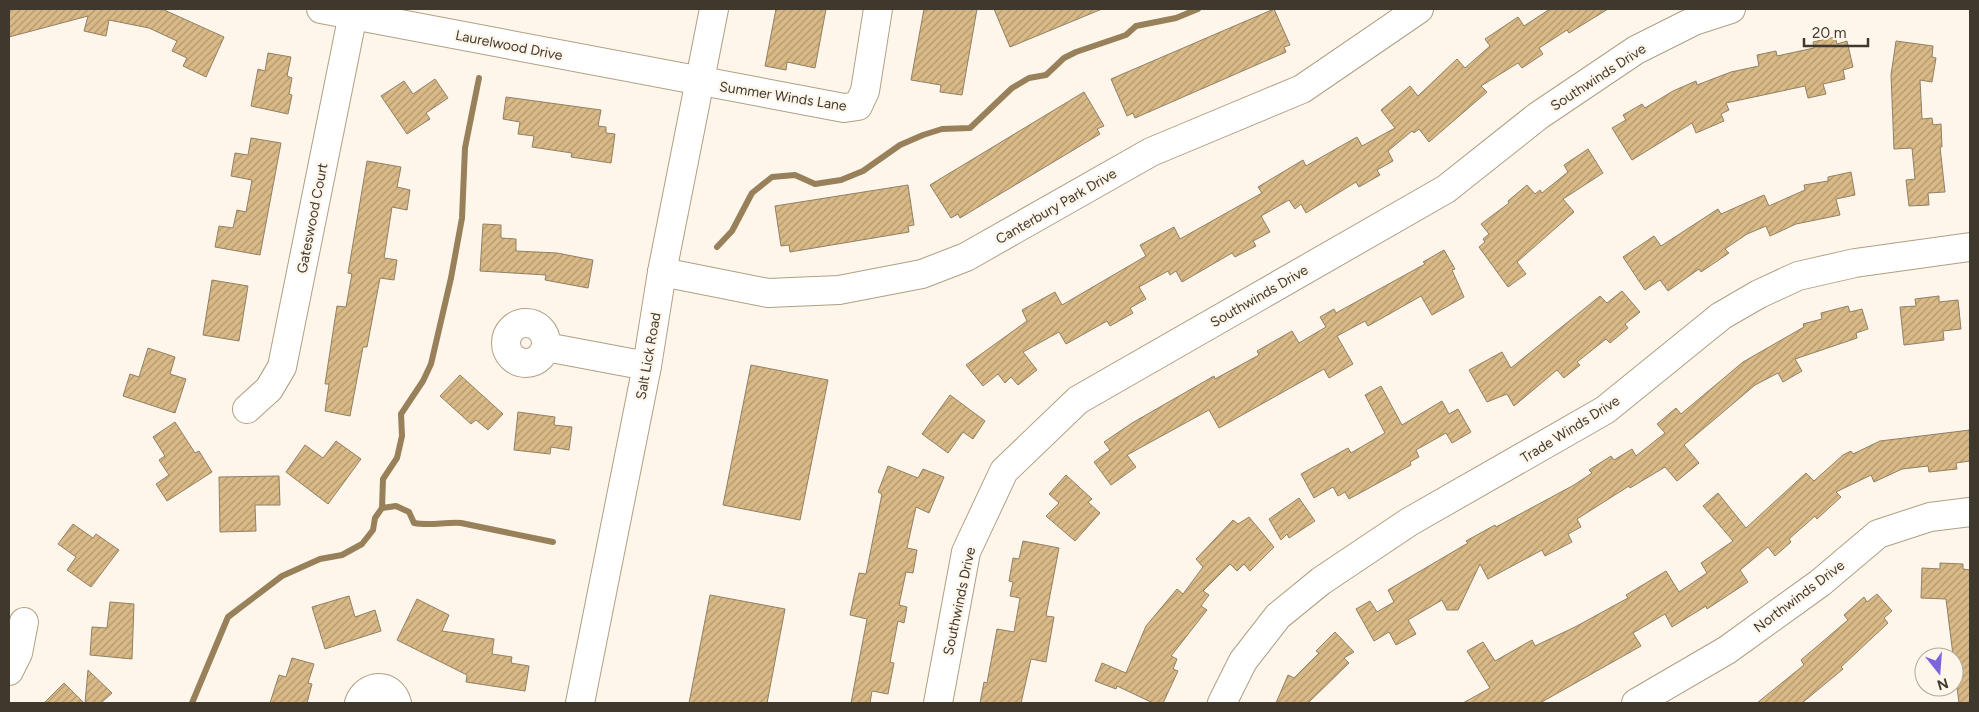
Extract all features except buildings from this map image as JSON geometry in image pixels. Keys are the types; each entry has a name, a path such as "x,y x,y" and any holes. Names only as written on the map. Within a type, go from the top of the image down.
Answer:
{"street":[{"name":"Laurelwood Drive","path":"321,9 354,12 698,82"},
{"name":"Salt Lick Road","path":"580,703 647,366 662,272 698,82 714,9"},
{"name":"Summer Winds Lane","path":"698,82 844,108 858,106 865,91 878,9"},
{"name":"Canterbury Park Drive","path":"662,272 768,293 839,290 922,274 966,257 1151,152 1302,89 1419,9"},
{"name":"Southwinds Drive","path":"938,703 966,552 1004,471 1078,400 1446,189 1538,116 1636,50 1694,22 1731,9"},
{"name":"Gateswood Court","path":"247,409 269,389 282,366 354,12"},
{"name":"Trade Winds Drive","path":"1222,703 1243,661 1278,616 1321,581 1409,522 1605,410 1721,316 1758,294 1798,276 1855,263 1970,248"},
{"path":"546,347 647,366"},
{"name":"Northwinds Drive","path":"1636,703 1727,650 1820,583 1878,534 1930,517 1970,512"},
{"path":"9,672 18,653 24,622"},
{"path":"359,703 364,692 370,689 382,688 393,694 397,703"}],"waterway":[{"path":"717,247 732,231 752,193 772,177 795,175 815,184 841,180 863,171 900,145 923,135 942,129 970,128 1012,88 1029,78 1046,75 1064,58 1076,52 1126,35 1136,26 1176,18 1198,9"},
{"path":"382,508 383,479 397,458 402,436 401,414 423,381 431,364 451,278 462,218 465,148 479,78"},
{"path":"192,703 228,617 282,576 320,559 342,555 362,544 373,530 375,518 382,508 396,506 409,512 414,523 461,523 553,542"}]}
